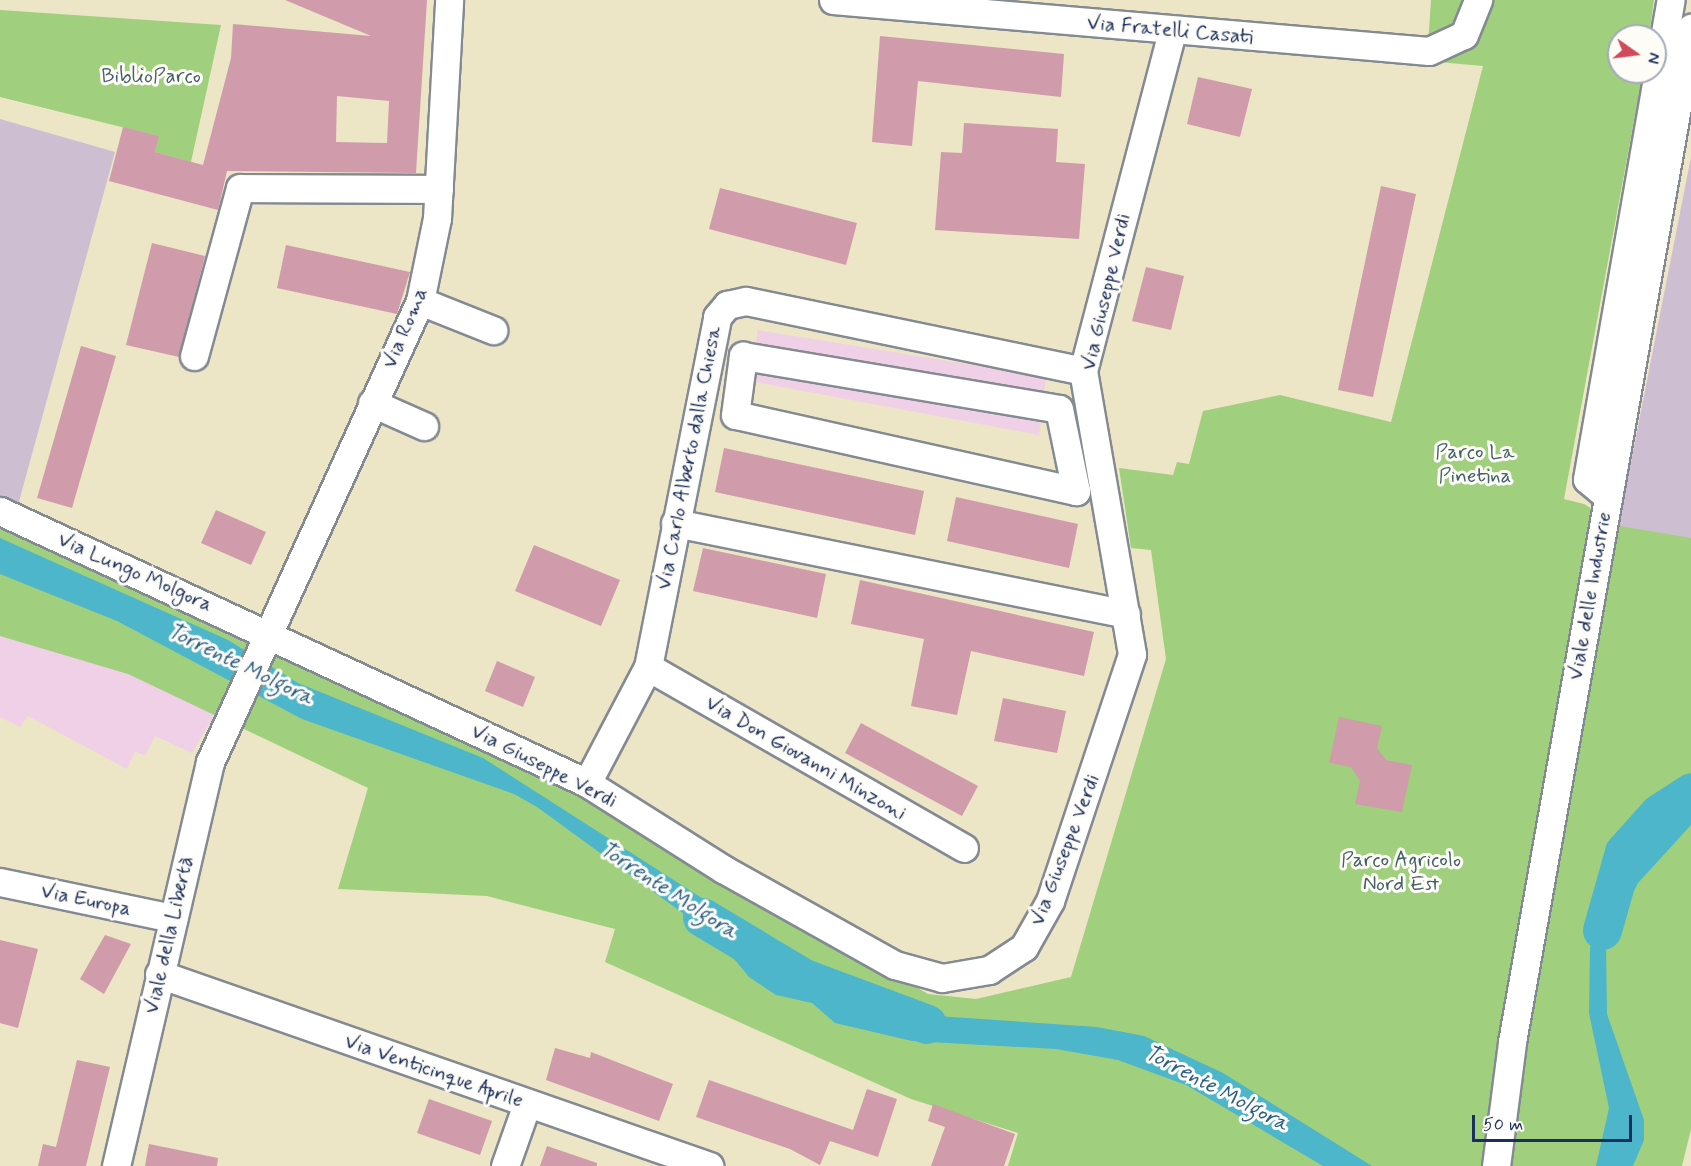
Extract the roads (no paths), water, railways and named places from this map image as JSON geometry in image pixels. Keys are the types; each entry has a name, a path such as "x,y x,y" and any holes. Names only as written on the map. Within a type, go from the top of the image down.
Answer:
{"street":[{"name":"Via Roma","path":"265,642 420,300 439,189 449,0"},
{"name":"Via Fratelli Casati","path":"833,0 1172,31 1429,51 1464,35 1478,0"},
{"path":"1607,496 1587,479 1671,0"},
{"name":"Viale delle Industrie","path":"1496,1166 1607,496 1691,28"},
{"name":"Via Giuseppe Verdi","path":"265,642 587,783 723,869 895,965 942,978 989,970 1023,947 1050,901 1132,654 1083,371 1172,31"},
{"path":"194,356 240,188 439,189"},
{"path":"420,300 493,330"},
{"name":"Via Carlo Alberto dalla Chiesa","path":"587,783 648,667 704,376 717,317 727,305 746,301 1083,371"},
{"path":"742,356 1059,409 1064,430 1076,491 735,415 742,356"},
{"path":"704,376 739,383"},
{"path":"372,403 424,426"},
{"path":"1064,430 1095,437"},
{"name":"Via Lungo Molgora","path":"0,511 265,642"},
{"path":"675,523 1126,614"},
{"name":"Viale della Libertà","path":"116,1166 210,762 265,642"},
{"name":"Via Don Giovanni Minzoni","path":"648,667 964,848"},
{"name":"Via Europa","path":"0,882 173,918"},
{"name":"Via Venticinque Aprile","path":"159,974 709,1166"},
{"path":"505,1166 526,1104"}],"water":[{"name":"Torrente Molgora","path":"0,538 228,640 298,683 483,758 722,911 743,942 785,963 830,998 923,1015 1097,1027 1144,1036 1223,1073 1372,1166 1323,1166 1186,1085 1118,1060 1056,1049 912,1041 835,1023 812,1003 776,995 749,977 717,938 537,807 514,794 302,719 117,621 0,574"},
{"path":"1691,787 1691,825 1638,883 1606,944 1607,1014 1644,1120 1644,1140 1633,1166 1596,1166 1609,1108 1589,1013 1590,948 1630,854 1662,812"}],"waterway":[{"name":"Torrente Molgora","path":"1602,930 1624,852 1659,813 1691,792"},
{"name":"Torrente Molgora","path":"702,917 804,978 927,1024"}],"park label":[{"name":"BiblioParco","path":"151,76"},
{"name":"Parco La Pinetina","path":"1475,464"},
{"name":"Parco Agricolo Nord Est","path":"1401,872"}]}
